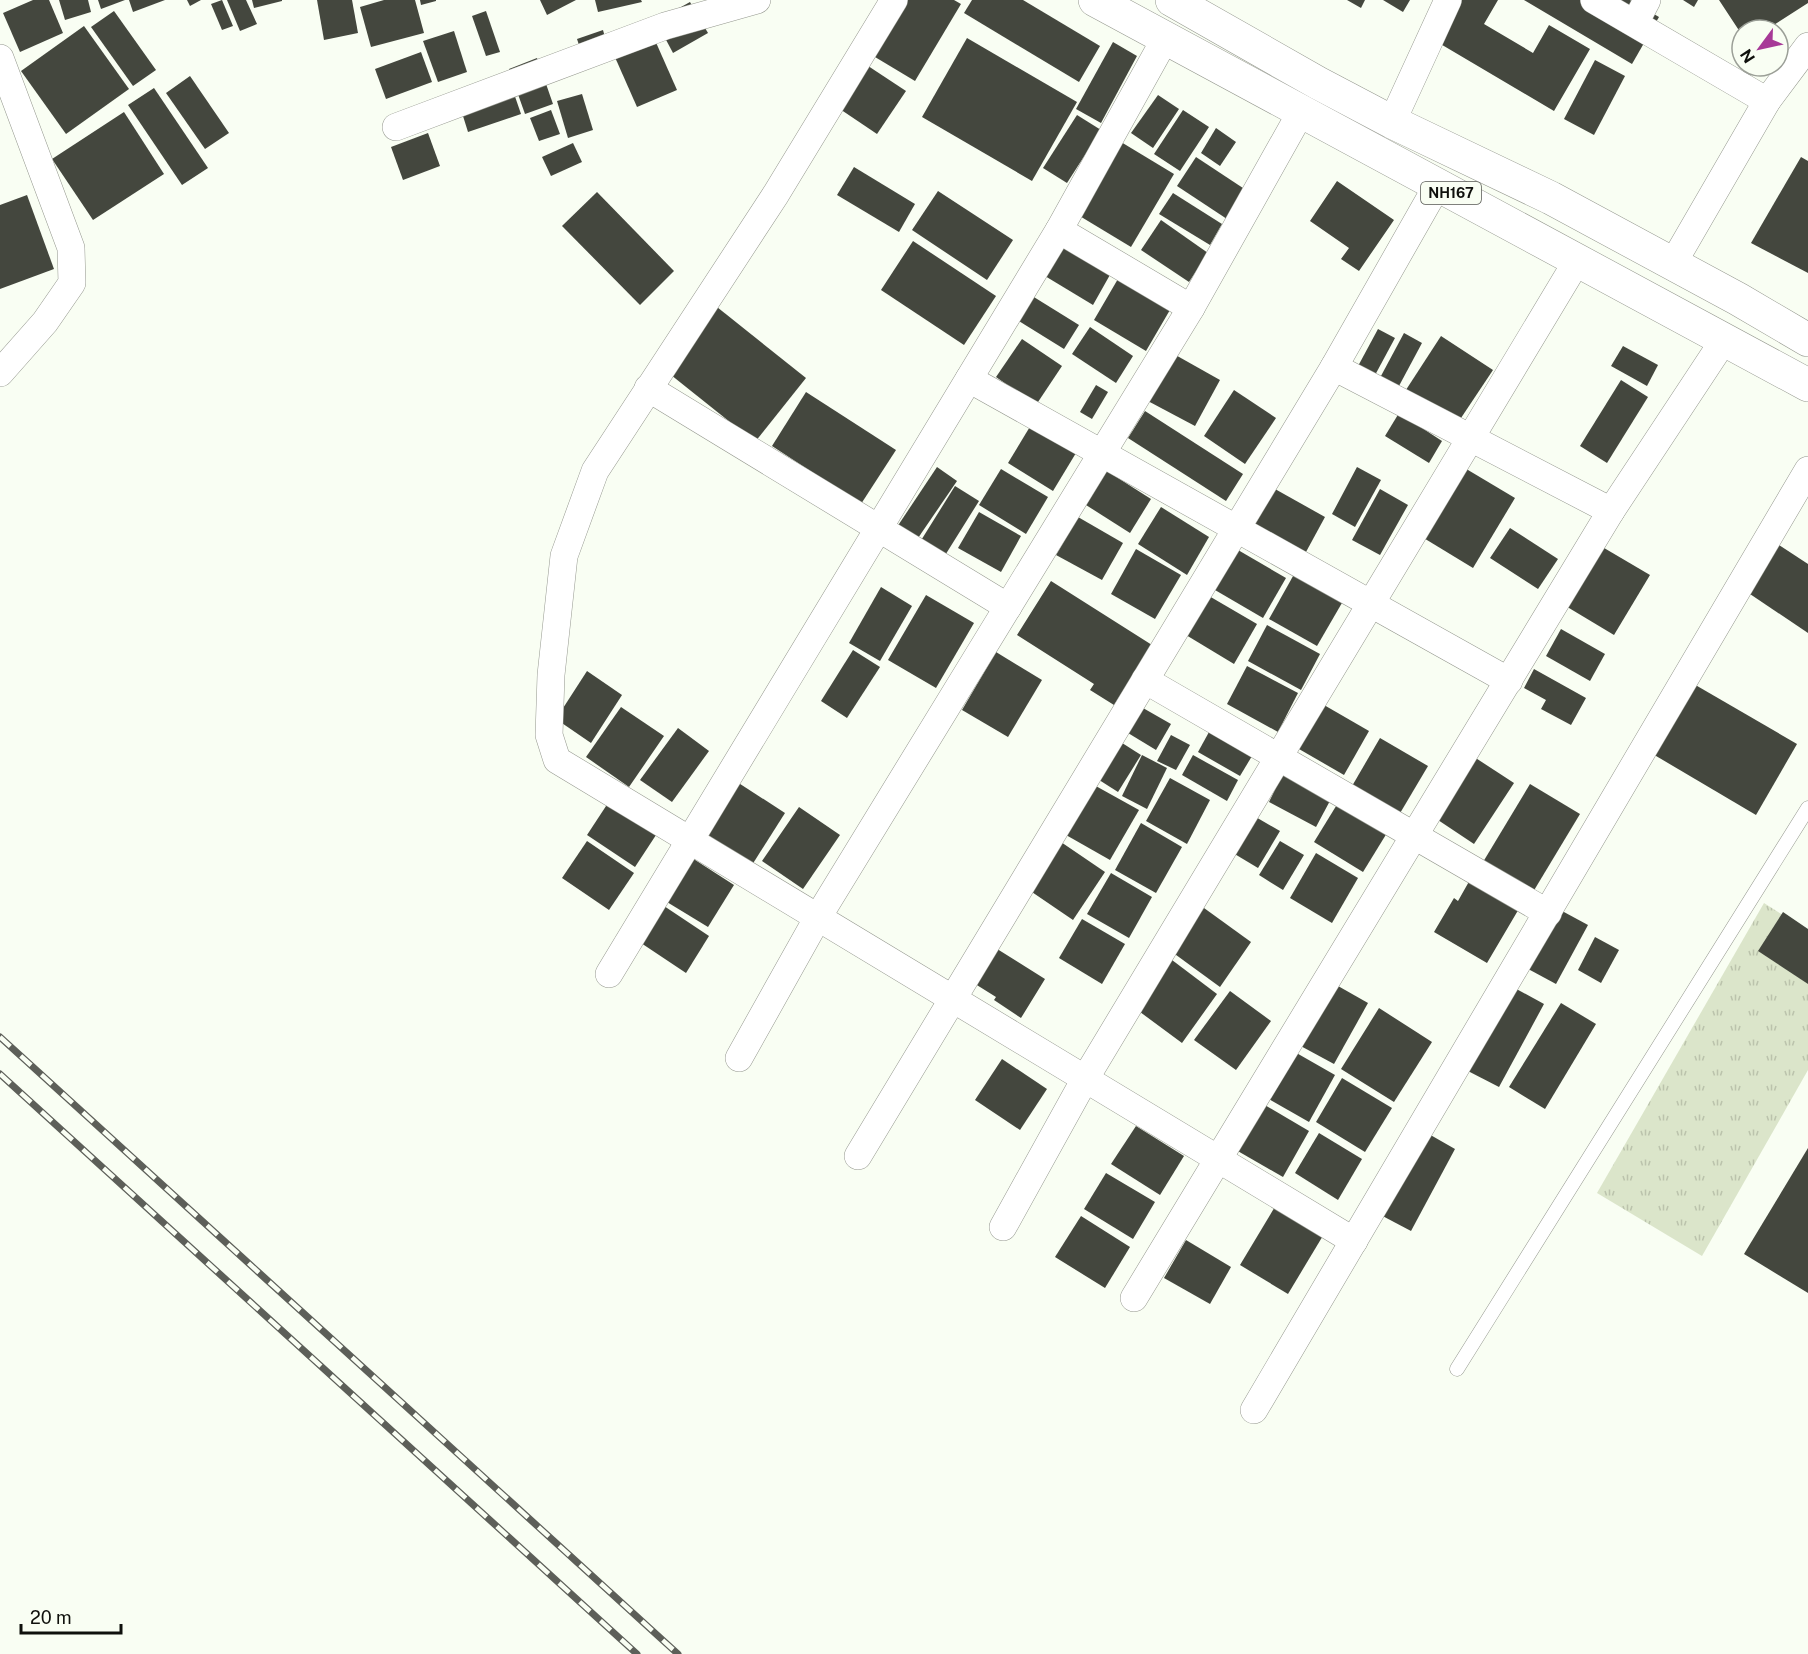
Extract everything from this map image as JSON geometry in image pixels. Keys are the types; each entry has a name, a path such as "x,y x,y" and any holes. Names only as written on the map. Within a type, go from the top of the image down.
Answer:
{"highway":[{"name":"NH167","path":"1095,0 1808,385"},
{"name":"NH167","path":"1172,0 1392,122 1551,198 1738,299 1808,340"}],"street":[{"path":"396,127 665,26 757,0"},
{"path":"894,0 776,194 595,471 564,556 552,675 549,735 556,760 1354,1241"},
{"path":"1392,122 1448,0"},
{"path":"1594,0 1641,12 1767,100"},
{"path":"609,974 1059,230 1165,39"},
{"path":"1672,265 1767,100 1808,46"},
{"path":"0,58 71,248 72,283 45,322 0,373"},
{"path":"739,1058 818,917 1191,308 1300,112"},
{"path":"858,1156 951,998 1334,367 1437,186"},
{"path":"1059,230 1191,308"},
{"path":"1003,1227 1085,1079 1473,439 1577,261"},
{"path":"1134,1298 1611,512 1724,340"},
{"path":"1334,367 1611,512"},
{"path":"969,379 1509,681"},
{"path":"648,388 1008,607"},
{"path":"1254,1410 1808,470"},
{"path":"1145,680 1548,913"}],"lane":[{"path":"1458,1369 1808,808"}],"green space":[{"path":"1764,903 1808,931 1808,1070 1702,1256 1597,1193"}],"building":[{"path":"33,0 49,0 63,33 20,52 3,13"},
{"path":"59,0 88,0 91,12 65,20"},
{"path":"98,0 125,0 101,9"},
{"path":"129,0 165,0 133,12"},
{"path":"187,0 201,0 190,6"},
{"path":"222,0 233,26 222,30 211,4"},
{"path":"227,0 246,0 257,24 240,31"},
{"path":"252,0 282,0 282,1 254,8"},
{"path":"317,0 352,0 358,33 324,40"},
{"path":"384,0 415,0 424,33 371,47 360,7"},
{"path":"420,0 436,0 436,1 421,5"},
{"path":"540,0 576,0 547,15"},
{"path":"595,0 641,0 642,2 598,12"},
{"path":"882,0 954,0 961,4 915,81 855,45"},
{"path":"972,0 1023,0 1100,46 1079,82 964,13"},
{"path":"1347,0 1365,0 1361,8"},
{"path":"1383,0 1410,0 1403,12"},
{"path":"1449,0 1498,0 1484,24 1533,53 1549,25 1590,49 1554,111 1427,36"},
{"path":"1524,0 1630,0 1659,17 1632,64"},
{"path":"1683,0 1698,0 1694,7"},
{"path":"1719,0 1808,0 1808,3 1785,18 1731,18"},
{"path":"690,2 708,33 673,53 656,21"},
{"path":"114,11 156,70 133,86 91,27"},
{"path":"486,11 500,52 486,56 472,16"},
{"path":"84,26 129,89 66,134 21,71"},
{"path":"603,30 609,52 584,60 577,39"},
{"path":"454,31 467,72 438,82 423,41"},
{"path":"654,38 677,90 637,107 614,55"},
{"path":"967,38 1077,102 1032,181 922,117"},
{"path":"1113,42 1137,56 1101,123 1076,109"},
{"path":"421,52 432,82 386,99 375,69"},
{"path":"853,56 906,91 877,134 825,99"},
{"path":"537,58 553,104 525,114 509,69"},
{"path":"1595,60 1625,76 1594,135 1564,119"},
{"path":"190,76 229,133 205,149 166,93"},
{"path":"509,79 521,114 468,132 457,97"},
{"path":"154,88 208,168 182,185 128,105"},
{"path":"582,94 593,130 568,138 557,101"},
{"path":"1158,95 1179,109 1153,148 1131,133"},
{"path":"551,110 560,134 539,141 530,118"},
{"path":"1183,110 1209,127 1180,171 1154,154"},
{"path":"124,112 164,174 93,220 52,159"},
{"path":"1077,115 1101,130 1067,183 1043,168"},
{"path":"1216,128 1236,142 1220,166 1201,153"},
{"path":"428,133 440,166 403,180 391,147"},
{"path":"1121,142 1174,174 1131,247 1078,215"},
{"path":"573,143 582,162 551,176 542,157"},
{"path":"1196,157 1249,192 1230,221 1177,186"},
{"path":"1801,157 1808,161 1808,273 1751,243"},
{"path":"854,167 915,204 899,232 837,195"},
{"path":"1337,181 1394,220 1359,271 1341,259 1349,248 1310,221"},
{"path":"938,191 1013,240 987,280 912,230"},
{"path":"597,192 674,271 640,305 562,226"},
{"path":"1173,193 1222,224 1210,245 1159,214"},
{"path":"27,195 54,269 0,289 0,205"},
{"path":"1161,220 1208,253 1189,282 1141,250"},
{"path":"913,241 996,296 964,345 881,290"},
{"path":"1064,244 1111,273 1093,305 1045,276"},
{"path":"1122,272 1174,303 1146,351 1094,320"},
{"path":"1029,294 1079,325 1064,349 1014,318"},
{"path":"712,303 806,378 755,442 661,367"},
{"path":"1090,327 1133,356 1116,383 1072,354"},
{"path":"1378,329 1395,338 1374,377 1357,368"},
{"path":"1404,333 1422,343 1392,399 1374,389"},
{"path":"1441,336 1493,370 1453,430 1402,396"},
{"path":"1022,339 1062,366 1036,405 996,377"},
{"path":"1623,346 1658,365 1647,386 1611,366"},
{"path":"1172,353 1220,380 1195,426 1146,400"},
{"path":"1621,380 1648,397 1607,463 1580,446"},
{"path":"1096,385 1108,392 1092,419 1080,412"},
{"path":"1234,390 1276,418 1245,464 1204,436"},
{"path":"806,392 896,450 861,504 772,446"},
{"path":"1145,411 1243,474 1226,501 1128,438"},
{"path":"1399,413 1442,441 1429,463 1385,436"},
{"path":"1034,420 1079,448 1053,491 1008,463"},
{"path":"937,467 957,481 916,541 897,527"},
{"path":"1357,467 1381,480 1355,527 1332,514"},
{"path":"1463,467 1515,498 1473,568 1422,537"},
{"path":"1001,469 1048,497 1026,534 979,505"},
{"path":"1107,471 1151,499 1130,533 1086,505"},
{"path":"955,486 979,501 939,565 915,550"},
{"path":"1275,489 1325,517 1300,563 1249,535"},
{"path":"1380,489 1408,505 1380,555 1352,540"},
{"path":"1161,507 1209,537 1187,575 1138,544"},
{"path":"979,512 1021,536 1001,572 958,548"},
{"path":"1078,517 1123,543 1102,580 1056,555"},
{"path":"1510,528 1558,559 1538,589 1490,558"},
{"path":"1599,545 1650,575 1614,635 1564,605"},
{"path":"1779,545 1808,564 1808,633 1747,592"},
{"path":"1136,549 1181,575 1155,619 1111,594"},
{"path":"1238,550 1286,578 1263,618 1215,590"},
{"path":"1297,569 1346,596 1317,646 1269,619"},
{"path":"1051,581 1152,645 1114,705 1090,690 1094,684 1017,635"},
{"path":"881,587 912,606 880,661 849,643"},
{"path":"926,595 974,623 936,688 888,660"},
{"path":"1209,596 1257,624 1234,664 1186,635"},
{"path":"1267,625 1320,654 1301,690 1248,661"},
{"path":"1561,629 1605,654 1590,681 1546,656"},
{"path":"853,650 880,667 847,718 821,701"},
{"path":"996,652 1042,680 1008,737 962,710"},
{"path":"1247,666 1298,693 1278,732 1227,704"},
{"path":"1534,669 1586,698 1571,725 1541,709 1546,700 1524,688"},
{"path":"587,671 622,695 591,743 556,719"},
{"path":"1692,683 1797,744 1756,815 1651,753"},
{"path":"1324,705 1369,731 1344,775 1299,749"},
{"path":"621,707 664,736 629,787 586,757"},
{"path":"1143,708 1171,724 1156,750 1128,733"},
{"path":"678,728 709,751 672,802 640,780"},
{"path":"1209,732 1252,756 1240,776 1198,752"},
{"path":"1171,735 1190,745 1176,770 1157,761"},
{"path":"1380,738 1428,766 1396,820 1348,793"},
{"path":"1119,741 1141,755 1118,792 1096,778"},
{"path":"1468,753 1514,783 1474,844 1429,814"},
{"path":"1142,755 1167,768 1147,809 1122,796"},
{"path":"1193,755 1238,780 1227,801 1182,775"},
{"path":"1284,771 1332,797 1316,827 1269,802"},
{"path":"1170,778 1210,800 1187,844 1146,821"},
{"path":"734,780 785,813 752,865 702,831"},
{"path":"1530,784 1580,814 1527,902 1477,872"},
{"path":"1094,785 1139,810 1110,860 1066,835"},
{"path":"1341,798 1390,828 1363,872 1314,842"},
{"path":"610,800 658,832 635,867 587,835"},
{"path":"799,807 840,835 803,889 762,861"},
{"path":"1254,816 1280,831 1258,868 1233,853"},
{"path":"1141,823 1182,847 1156,893 1115,870"},
{"path":"1058,840 1105,872 1073,920 1026,888"},
{"path":"587,841 634,873 609,910 562,878"},
{"path":"1280,841 1304,855 1283,890 1259,875"},
{"path":"1316,853 1358,878 1332,923 1290,898"},
{"path":"689,856 734,885 708,927 662,899"},
{"path":"1111,873 1152,897 1129,938 1087,914"},
{"path":"1471,878 1520,907 1487,963 1434,932 1454,898 1458,901"},
{"path":"661,904 709,936 686,973 638,941"},
{"path":"1551,905 1588,925 1556,984 1519,964"},
{"path":"1204,908 1251,942 1220,987 1172,952"},
{"path":"1783,912 1808,929 1808,984 1758,951"},
{"path":"1082,919 1125,944 1102,984 1059,958"},
{"path":"1595,937 1619,950 1601,983 1578,970"},
{"path":"994,947 1045,979 1021,1018 994,1000 996,997 972,982"},
{"path":"1172,960 1217,994 1182,1043 1136,1009"},
{"path":"1331,982 1368,1003 1334,1064 1297,1044"},
{"path":"1511,986 1544,1004 1499,1087 1466,1070"},
{"path":"1230,991 1271,1021 1236,1070 1194,1040"},
{"path":"1561,1003 1596,1024 1545,1109 1509,1087"},
{"path":"1379,1008 1432,1042 1394,1102 1341,1069"},
{"path":"1293,1051 1335,1075 1309,1122 1267,1098"},
{"path":"1002,1059 1047,1089 1020,1130 975,1100"},
{"path":"1342,1078 1392,1108 1365,1152 1316,1122"},
{"path":"1263,1104 1309,1131 1283,1177 1236,1150"},
{"path":"1136,1126 1184,1156 1160,1195 1111,1164"},
{"path":"1420,1129 1455,1149 1411,1231 1375,1212"},
{"path":"1319,1133 1362,1159 1338,1200 1295,1173"},
{"path":"1808,1148 1808,1293 1744,1254"},
{"path":"1106,1173 1155,1202 1133,1239 1084,1209"},
{"path":"1276,1205 1324,1234 1288,1294 1240,1265"},
{"path":"1081,1216 1130,1247 1105,1288 1055,1257"},
{"path":"1186,1240 1231,1267 1210,1304 1164,1278"}],"railway":[{"path":"0,1037 678,1654"},
{"path":"0,1074 637,1654"}]}
